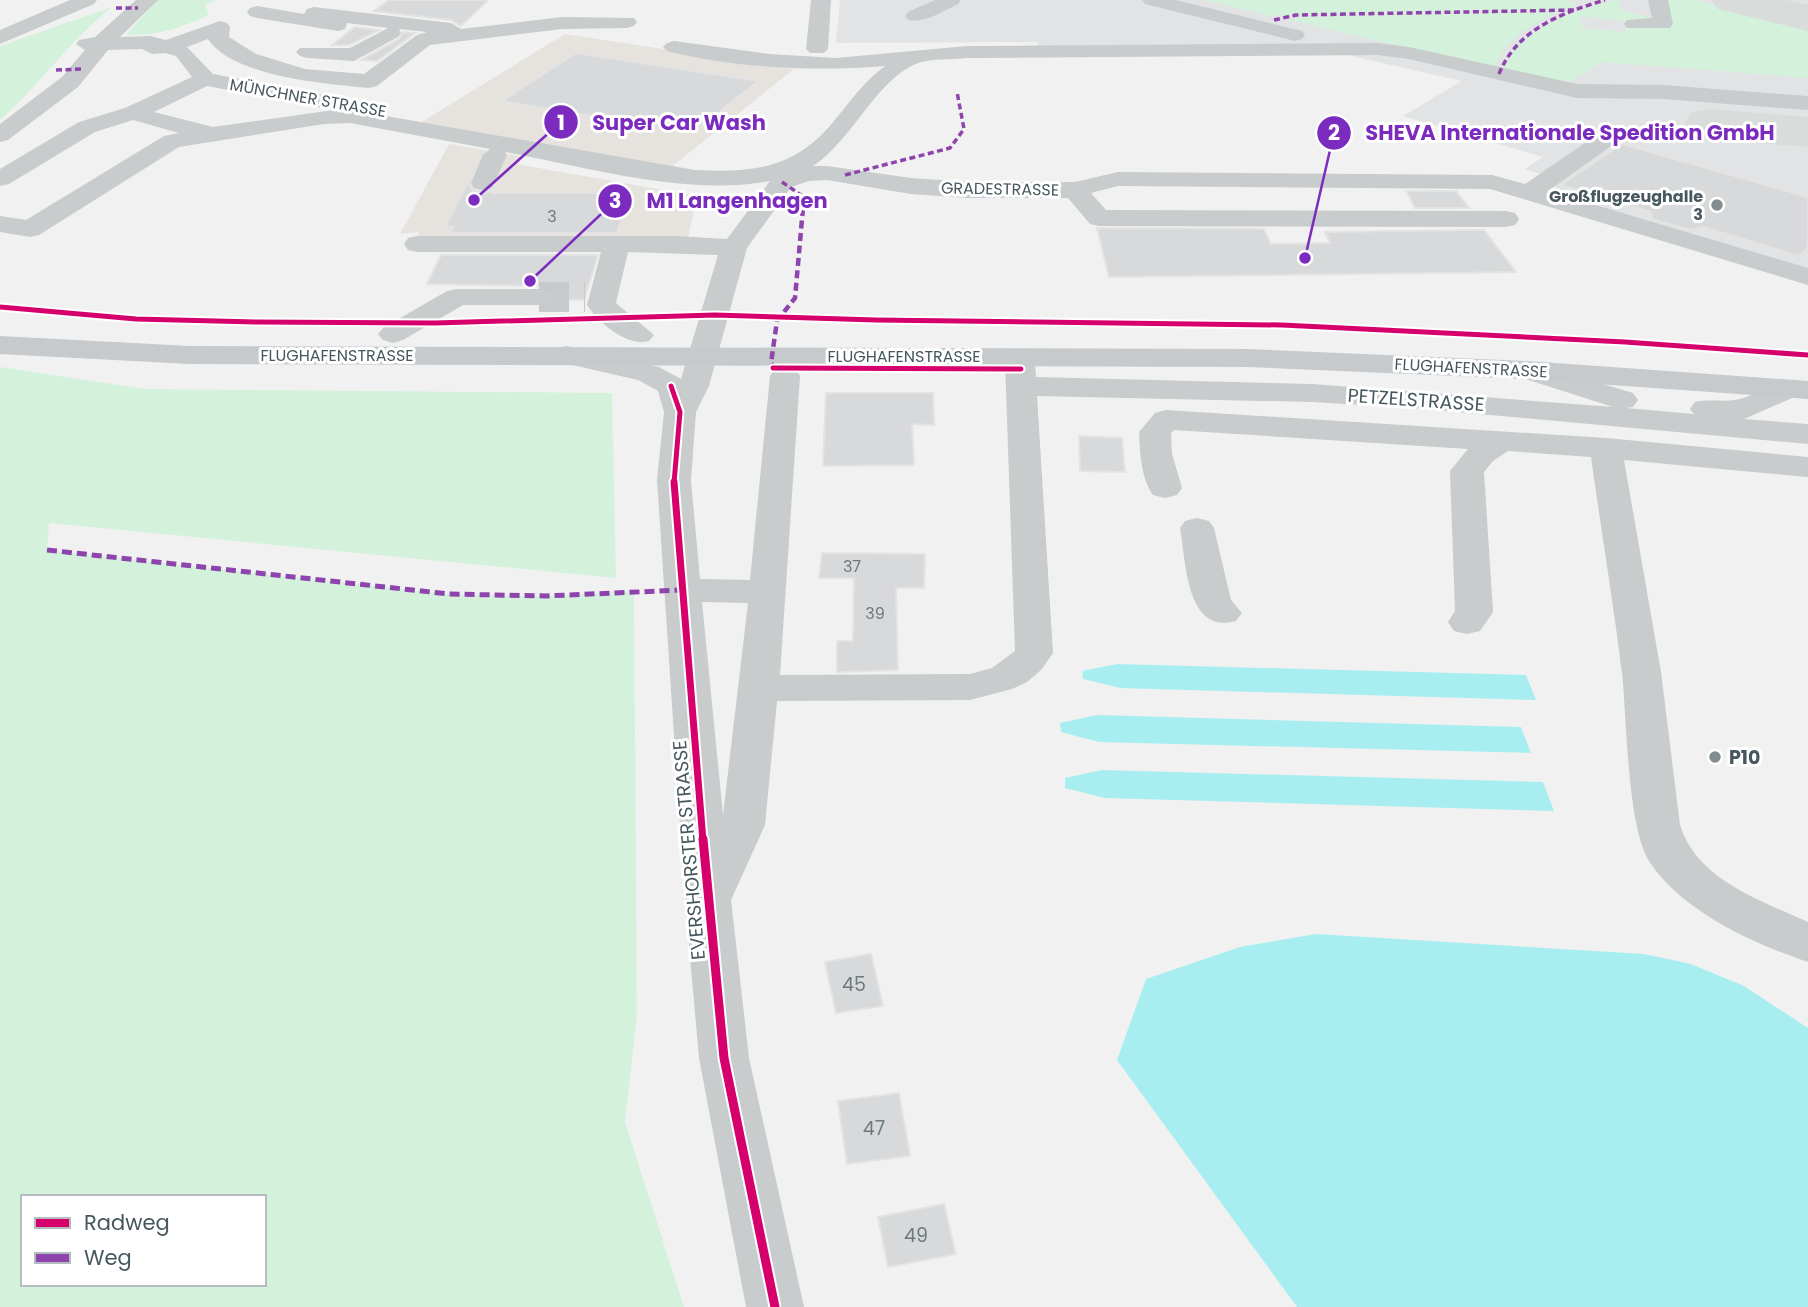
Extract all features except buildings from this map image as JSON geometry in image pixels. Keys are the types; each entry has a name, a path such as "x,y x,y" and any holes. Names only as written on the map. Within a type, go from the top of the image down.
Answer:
{"main road":[{"name":"FLUGHAFENSTRASSE","path":"0,323 145,332 639,335 697,348 1021,371 1248,358 1801,382"},
{"name":"FLUGHAFENSTRASSE","path":"0,345 190,355 566,355 697,348 1269,336 1525,346 1801,382"}],"street":[{"path":"0,38 87,0"},
{"path":"0,135 71,82 107,22 138,0"},
{"path":"91,47 148,0"},
{"path":"91,47 167,47 288,0"},
{"path":"817,49 821,0"},
{"path":"915,16 951,0"},
{"path":"1152,0 1351,49"},
{"path":"1191,0 1385,49 1577,90 1663,92 1808,103"},
{"path":"1634,24 1664,24 1658,0"},
{"path":"306,16 340,3 421,12 428,6"},
{"path":"306,16 424,39 494,33 562,23 590,23 563,5"},
{"path":"257,12 494,33"},
{"path":"220,27 218,39 248,59 303,75 369,81 424,39"},
{"path":"232,48 354,55 391,33"},
{"name":"MÜNCHNER STRASSE","path":"167,47 183,52 205,79 234,86 426,119 472,117 674,153"},
{"path":"674,47 769,60 836,64 967,52 1385,49"},
{"path":"0,224 30,229 172,141 324,117 350,116 677,176 710,179 757,177 794,166 818,152 878,82 911,58"},
{"path":"0,178 87,127 133,113 205,79"},
{"path":"133,113 212,134"},
{"path":"1530,192 1606,139"},
{"path":"482,183 485,153 674,188 767,200"},
{"name":"GRADESTRASSE","path":"697,348 734,248 782,182 807,174 827,173 911,186 969,190 1075,190 1099,218 1506,219"},
{"path":"1075,190 1118,179 1492,181 1808,277"},
{"path":"417,244 459,235 734,248"},
{"path":"617,244 596,300 639,335"},
{"path":"393,334 457,297 539,297"},
{"name":"EVERSHORSTER STRASSE","path":"697,348 694,386 676,399 674,481 682,590 724,1058 775,1307"},
{"path":"566,355 648,373 676,399"},
{"path":"1527,370 1643,405 1721,410 1741,410 1801,382"},
{"path":"759,688 970,687 998,681 1022,670 1034,653 1021,371"},
{"name":"PETZELSTRASSE","path":"1021,371 1496,405 1808,434"},
{"name":"EVERSHORSTER STRASSE","path":"708,900 743,825 768,592 785,376"},
{"path":"1164,488 1156,454 1156,432 1166,420 1606,448 1808,467"},
{"path":"1467,622 1474,612 1467,471 1481,454 1502,441"},
{"path":"1606,448 1641,672 1658,825 1666,851 1690,880 1728,906 1808,943"},
{"path":"1197,528 1213,604 1223,613"},
{"path":"682,590 768,592"}],"shaded area":[{"path":"840,0 1808,0 1808,271 1568,198 1556,190 1555,185 1560,180 1525,169 1543,157 1403,116 1462,81 1347,55 1039,56 1038,42 836,43"},
{"path":"565,34 794,69 670,168 420,123"},
{"path":"449,144 523,157 516,164 697,196 688,238 417,238 419,232 400,234"}],"green space":[{"path":"157,0 215,0 205,5 209,15 189,24 159,33 126,35"},
{"path":"1204,0 1567,0 1576,4 1575,7 1554,10 1272,16"},
{"path":"1619,0 1621,10 1655,19 1649,24 1580,16 1582,28 1626,32 1625,24 1656,27 1665,0 1697,0 1764,19 1808,27 1808,78 1602,62 1570,82 1534,79 1503,71 1513,51 1534,32 1560,19"},
{"path":"112,7 82,34 0,120 0,46"},
{"path":"1558,12 1512,40 1494,68 1290,20 1298,17"},
{"path":"0,367 145,389 612,393 616,578 49,523 47,550 449,594 545,596 634,591 637,1016 625,1122 684,1307 0,1307"}],"water":[{"path":"1117,664 1526,675 1536,700 1120,688 1083,679 1082,671"},
{"path":"1097,715 1521,727 1531,753 1099,742 1061,732 1060,723"},
{"path":"1102,770 1543,782 1554,811 1105,798 1065,788 1065,778"},
{"path":"1316,934 1644,954 1691,964 1744,986 1808,1028 1808,1307 1297,1307 1117,1060 1146,979 1240,947"}],"taxiway":[{"path":"1733,0 1808,18"},
{"path":"1709,124 1808,132"}],"tunnel":[{"path":"539,297 585,297"}],"marked path":[{"path":"1499,74 1514,46 1527,35 1557,17 1605,0"},
{"path":"116,8 138,8"},
{"path":"1274,20 1296,15 1574,10"},
{"path":"56,70 83,69"},
{"path":"845,175 950,148 962,135 965,123 957,92"},
{"path":"776,370 771,363 774,332 780,316 795,298 804,197 782,182"},
{"path":"47,550 449,594 546,596 682,590"}],"cycle path":[{"path":"0,307 136,319 256,322 435,323 715,315 876,320 1282,325 1625,342 1808,355"},
{"path":"773,368 1021,369"},
{"path":"671,386 680,412 674,480 708,900 724,1058 775,1307"}],"place":[{"name":"Super Car Wash","path":"474,200"},
{"name":"Großflugzeughalle 3","path":"1717,205"},
{"name":"SHEVA Internationale Spedition GmbH","path":"1305,258"},
{"name":"M1 Langenhagen","path":"530,281"},
{"name":"P10","path":"1715,757"}]}
